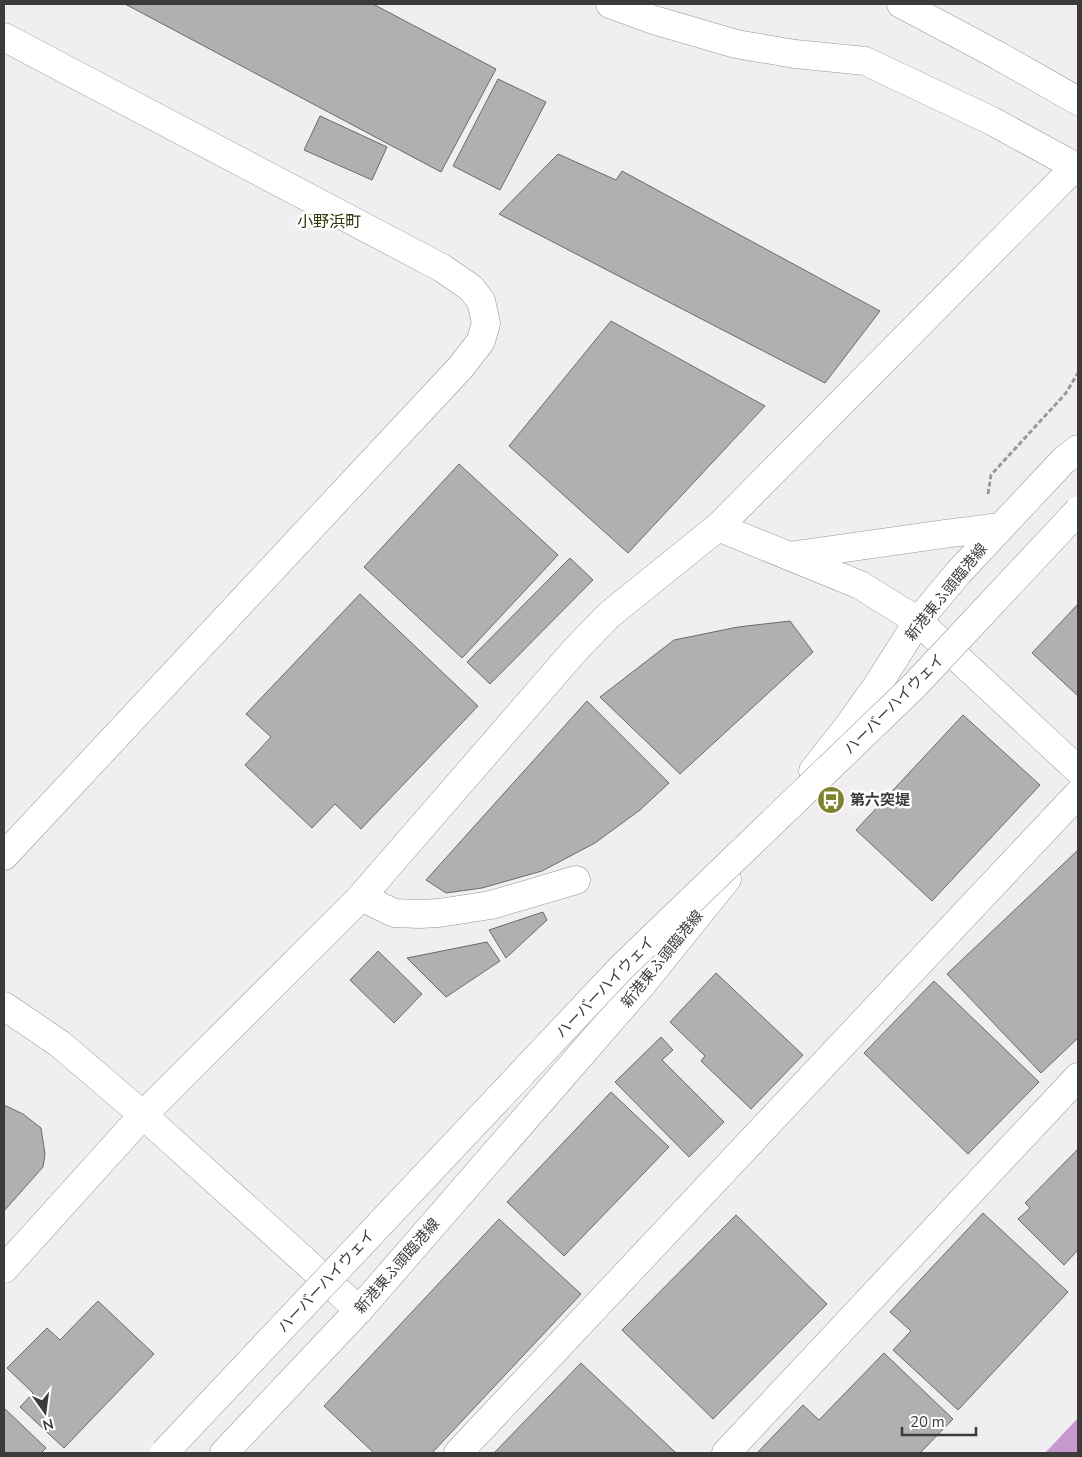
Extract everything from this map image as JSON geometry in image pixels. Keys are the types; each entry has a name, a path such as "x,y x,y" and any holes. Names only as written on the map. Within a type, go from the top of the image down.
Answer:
{"street":[{"path":"4,1269 143,1114 361,897 589,635 609,615 718,527 1077,167 992,121 865,61 795,54 736,44 654,20 610,4"},
{"path":"901,4 1000,56 1078,101"},
{"path":"4,37 442,268 471,288 481,301 486,323 481,341 460,368 4,856"},
{"name":"新港東ふ頭臨港線","path":"224,1453 359,1310 644,982 846,729 877,686 918,622 958,572 1001,527 1073,461"},
{"name":"ハーバーハイウェイ","path":"164,1453 622,967 914,686 1078,511"},
{"path":"718,527 860,586 918,622 1078,770"},
{"path":"788,556 1001,527"},
{"name":"ハーバーハイウェイ","path":"181,1453 639,969 920,701 1078,532"},
{"path":"458,1453 1078,794"},
{"path":"361,897 394,912 439,913 492,905 576,880"},
{"path":"4,1006 60,1044 143,1114 359,1310"},
{"path":"726,1453 1078,1077"}],"path":[{"path":"988,494 991,475 1066,393 1078,373"}],"shaded area":[{"path":"1078,1418 1078,1453 1045,1453"}],"building":[{"path":"125,4 373,4 496,69 441,172"},
{"path":"498,79 546,102 500,190 453,166"},
{"path":"320,116 387,147 372,180 304,150"},
{"path":"558,154 616,180 622,171 880,311 825,383 499,214"},
{"path":"611,321 765,406 628,553 509,446"},
{"path":"459,464 558,555 462,658 364,567"},
{"path":"570,558 593,580 490,684 467,662"},
{"path":"360,594 478,706 361,829 335,804 312,828 245,765 271,737 246,714"},
{"path":"1078,604 1078,696 1032,653"},
{"path":"790,621 813,652 680,774 600,697 674,640 738,627"},
{"path":"587,701 669,783 640,810 595,843 542,871 482,888 446,893 426,880"},
{"path":"963,715 1040,785 932,901 856,830"},
{"path":"1078,850 1078,1038 1041,1073 947,974"},
{"path":"543,912 547,920 506,958 489,930"},
{"path":"487,942 500,961 446,997 407,958"},
{"path":"378,951 422,994 394,1023 350,980"},
{"path":"716,973 803,1055 751,1109 701,1061 705,1056 670,1022"},
{"path":"934,981 1039,1082 968,1154 864,1053"},
{"path":"661,1037 673,1050 662,1060 724,1122 689,1157 615,1082"},
{"path":"611,1092 669,1147 564,1256 507,1202"},
{"path":"4,1105 23,1114 41,1128 45,1154 43,1167 4,1211"},
{"path":"1078,1149 1078,1253 1077,1251 1064,1265 1018,1219 1030,1208 1025,1203"},
{"path":"983,1213 1068,1292 958,1410 893,1350 911,1331 890,1312"},
{"path":"736,1215 827,1304 713,1419 622,1330"},
{"path":"499,1219 581,1294 432,1453 374,1453 324,1406"},
{"path":"98,1301 154,1354 64,1448 20,1407 33,1393 7,1368 47,1328 60,1340"},
{"path":"884,1353 953,1419 920,1453 757,1453 803,1405 819,1420"},
{"path":"581,1363 676,1453 494,1453"},
{"path":"4,1408 46,1448 41,1453 4,1453"}],"place":[{"name":"第六突堤","path":"831,800"}],"district":[{"name":"小野浜町","path":"329,222"}]}
